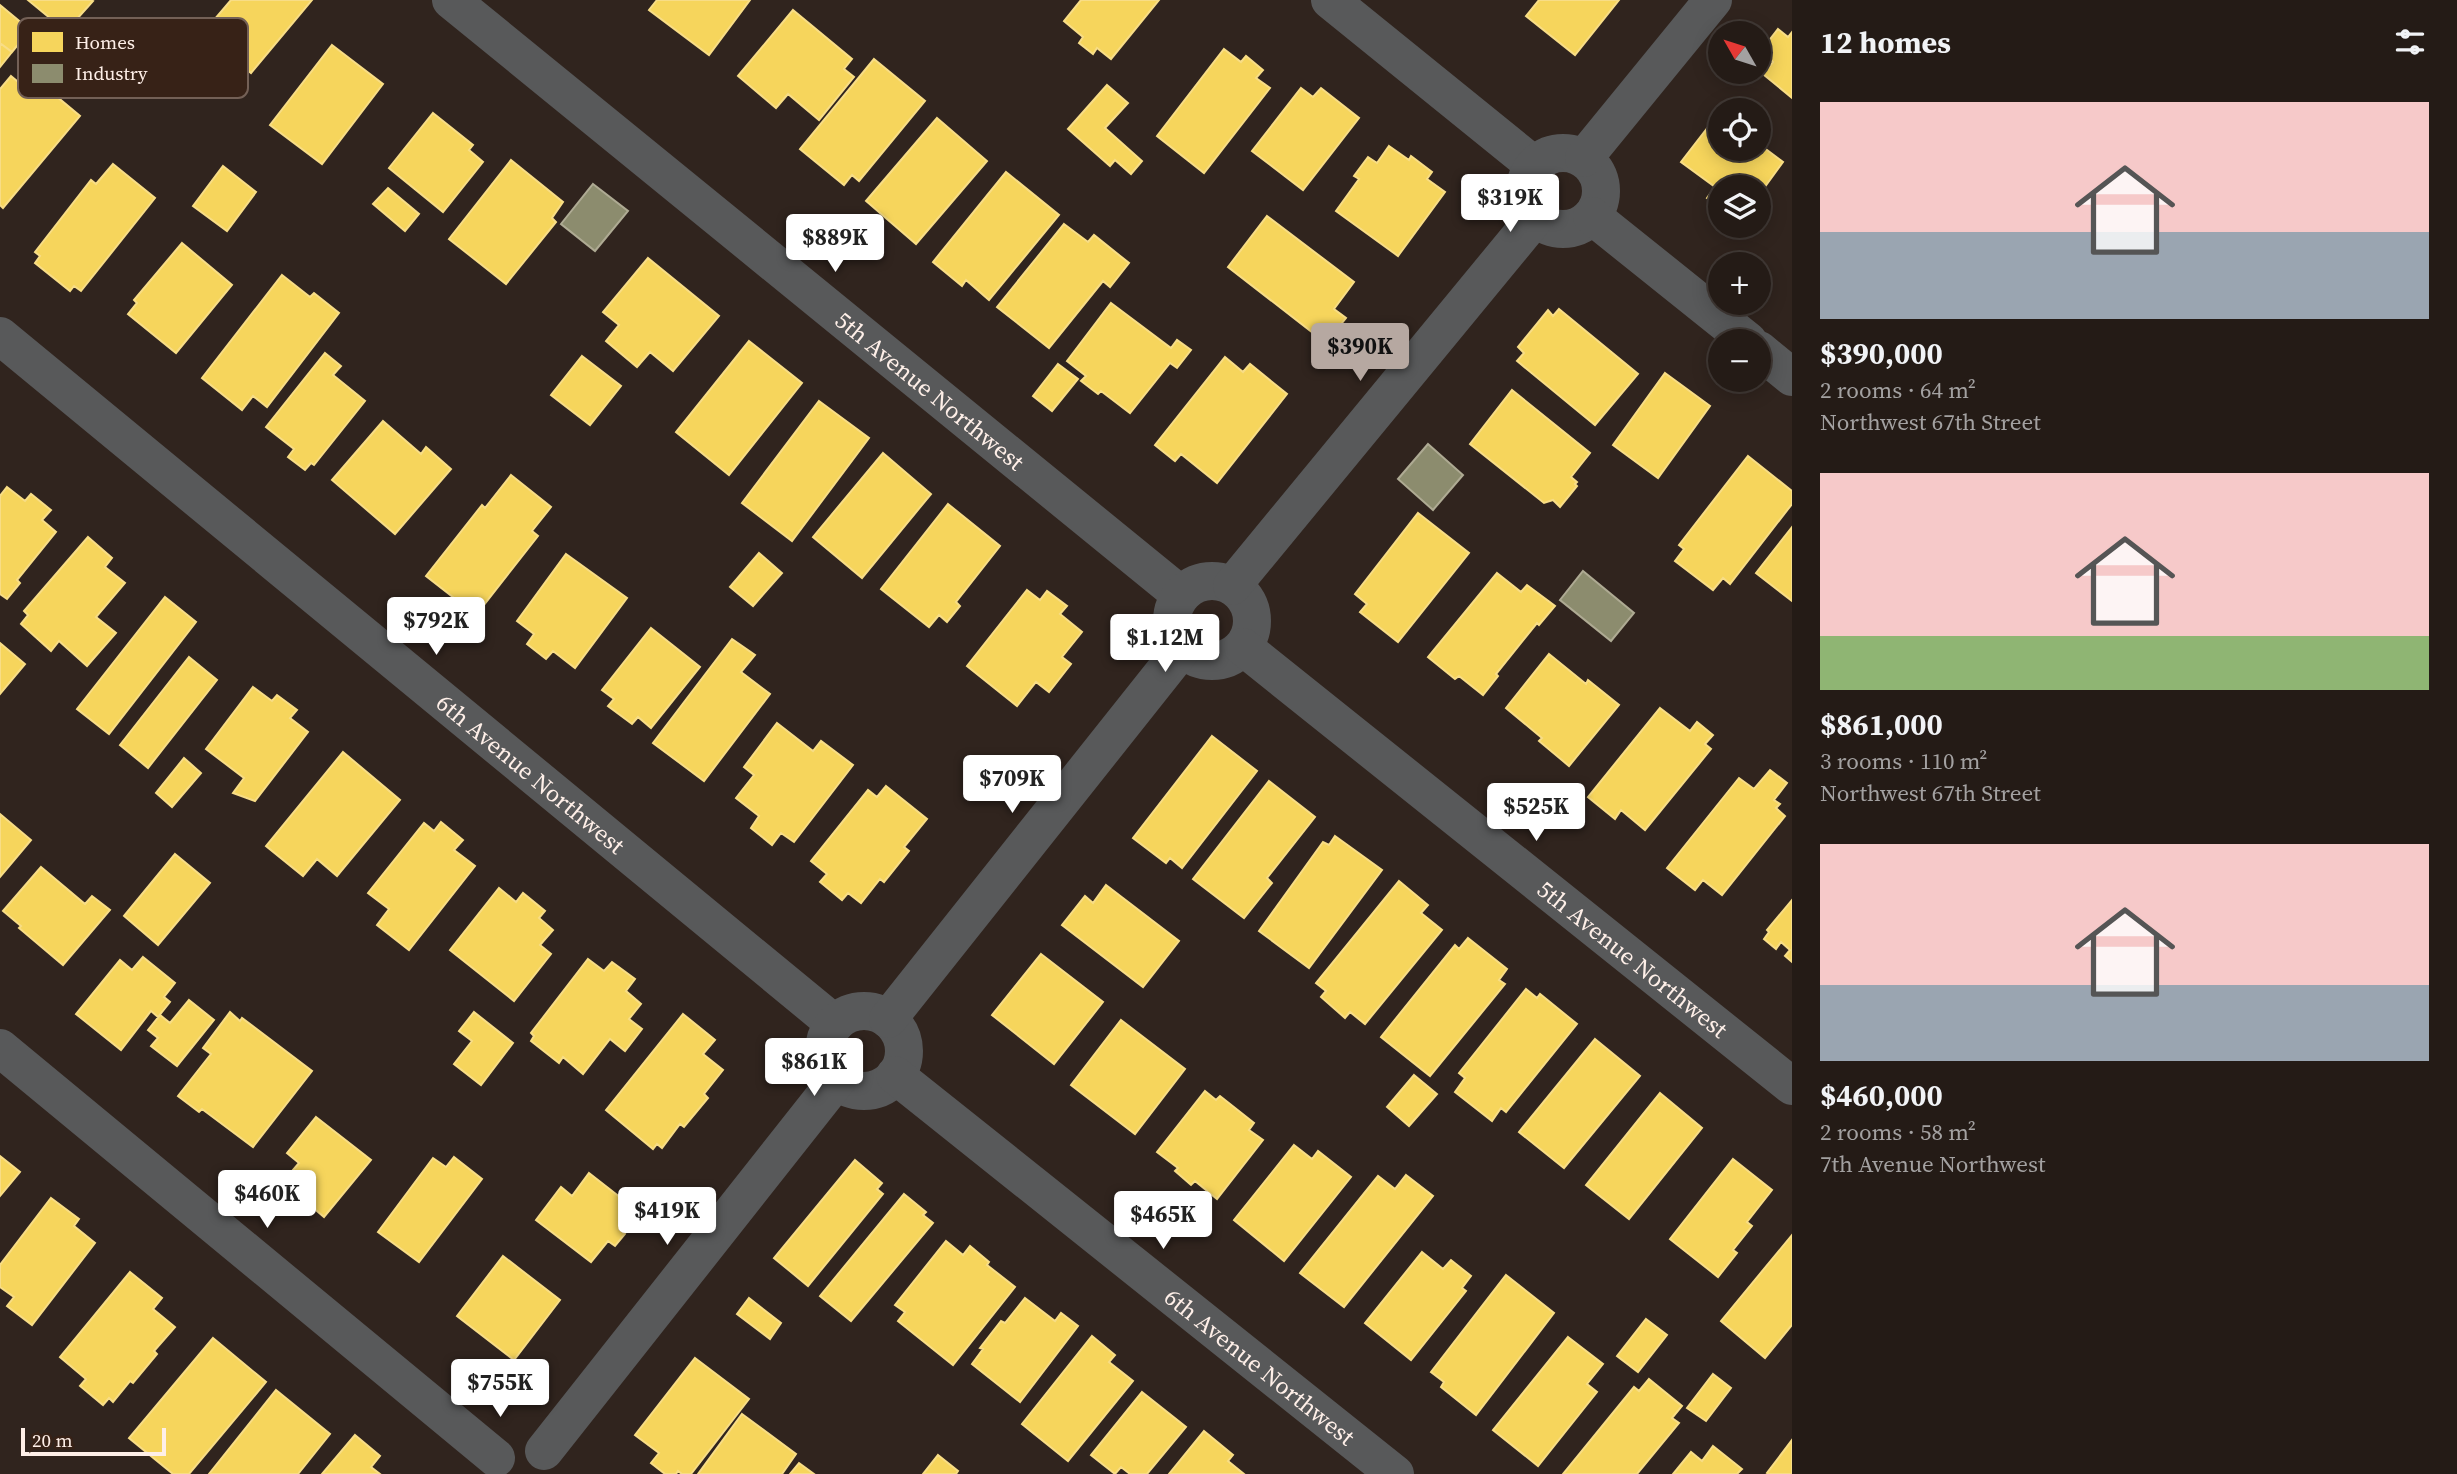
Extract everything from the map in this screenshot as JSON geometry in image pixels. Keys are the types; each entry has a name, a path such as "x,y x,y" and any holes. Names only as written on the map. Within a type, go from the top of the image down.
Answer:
{"street":[{"name":"5th Avenue Northwest","path":"451,0 1181,595"},
{"path":"1330,0 1535,166"},
{"path":"1584,158 1713,0"},
{"path":"1573,153 1584,158 1599,176 1602,188 1600,201 1592,216 1572,229 1561,230 1545,226 1535,218 1524,194 1525,181 1535,166 1549,155 1573,153"},
{"path":"1592,216 1733,329"},
{"path":"1232,586 1535,218"},
{"name":"6th Avenue Northwest","path":"0,336 835,1024"},
{"path":"1771,360 1792,377"},
{"path":"1210,580 1226,582 1232,586 1248,601 1252,615 1252,627 1243,647 1230,657 1213,661 1193,657 1182,649 1171,627 1172,613 1181,595 1198,582 1210,580"},
{"name":"5th Avenue Northwest","path":"1243,647 1792,1086"},
{"path":"888,1019 1182,649"},
{"path":"858,1011 870,1011 888,1019 902,1036 904,1046 904,1060 890,1082 878,1088 862,1090 852,1089 837,1080 827,1064 825,1048 828,1035 835,1024 858,1011"},
{"path":"0,1048 493,1466 503,1450 514,1445 537,1447 550,1463 837,1080"},
{"name":"6th Avenue Northwest","path":"895,1075 1395,1474"}],"building: Homes":[{"path":"28,0 93,1 78,18 50,18"},
{"path":"231,0 312,0 251,73 248,70 248,18 216,18"},
{"path":"657,0 750,0 709,55 649,10"},
{"path":"1081,0 1159,0 1111,59 1097,48 1093,54 1079,43 1083,37 1064,21"},
{"path":"1539,0 1619,0 1575,55 1526,16"},
{"path":"0,5 18,20 18,45 12,52 0,43"},
{"path":"793,10 852,59 844,69 854,77 819,120 788,94 776,108 738,76"},
{"path":"1778,29 1788,37 1792,32 1792,98 1771,81 1771,38"},
{"path":"0,43 12,52 0,67"},
{"path":"332,45 383,84 322,164 270,125"},
{"path":"1224,49 1241,62 1246,56 1263,70 1256,78 1270,88 1204,173 1157,136"},
{"path":"874,59 925,101 859,181 852,175 844,185 800,149"},
{"path":"11,76 18,82 18,98 58,98 80,116 3,208 0,205 0,89"},
{"path":"1107,85 1128,103 1105,128 1142,161 1131,174 1115,160 1110,166 1068,129"},
{"path":"1301,88 1313,97 1321,88 1359,118 1303,190 1252,151"},
{"path":"433,113 473,145 469,150 483,162 443,212 389,168"},
{"path":"937,118 987,161 916,244 866,201"},
{"path":"1708,127 1708,161 1771,161 1771,153 1783,162 1771,178 1771,175 1708,175 1708,182 1681,162"},
{"path":"1389,146 1409,160 1411,156 1432,172 1427,179 1445,192 1398,256 1336,211 1359,179 1354,176 1368,157 1377,163"},
{"path":"511,160 563,202 552,218 556,222 506,284 449,239"},
{"path":"113,164 155,198 81,291 74,286 70,291 35,263 40,256 35,252 91,180 96,184"},
{"path":"223,166 256,192 227,231 193,206"},
{"path":"1006,172 1059,215 989,300 966,280 962,286 933,262"},
{"path":"388,188 419,214 405,231 373,204"},
{"path":"1267,216 1354,282 1334,309 1346,318 1326,343 1228,267"},
{"path":"1064,224 1088,242 1094,235 1129,263 1110,287 1103,281 1049,348 997,307"},
{"path":"182,243 232,285 176,353 128,314 137,303 134,300"},
{"path":"648,258 719,316 673,371 650,352 637,367 606,341 619,325 603,312"},
{"path":"282,275 310,297 314,293 339,313 267,407 253,396 242,410 202,378"},
{"path":"1111,303 1171,348 1177,340 1191,350 1177,368 1170,363 1130,413 1101,391 1098,394 1081,381 1086,376 1067,361"},
{"path":"1559,309 1638,374 1595,425 1517,361 1524,353 1518,347 1548,310 1553,316"},
{"path":"749,341 802,383 729,475 676,432"},
{"path":"325,353 341,366 333,375 365,401 314,465 311,463 305,470 288,457 294,449 266,427"},
{"path":"582,356 621,386 590,425 551,395"},
{"path":"1225,357 1243,372 1250,364 1287,394 1217,483 1181,454 1175,461 1155,445"},
{"path":"1058,364 1078,379 1052,411 1033,396"},
{"path":"1665,373 1710,406 1658,478 1613,445"},
{"path":"1512,390 1590,453 1571,477 1577,482 1577,486 1560,507 1553,500 1544,503 1470,444"},
{"path":"819,401 869,438 792,541 742,503"},
{"path":"383,421 421,454 426,447 451,469 395,534 332,480"},
{"path":"883,453 931,494 862,578 813,537"},
{"path":"1748,456 1792,491 1792,504 1730,584 1723,578 1713,590 1675,561 1684,549 1679,545"},
{"path":"511,475 551,507 532,531 538,536 476,615 426,576 482,505 485,508"},
{"path":"7,487 25,501 31,494 51,510 42,520 56,532 17,580 20,583 7,599 0,594 0,496"},
{"path":"948,504 1000,546 956,602 960,606 947,622 939,615 929,627 881,589"},
{"path":"1418,513 1469,553 1398,642 1360,612 1367,604 1355,594"},
{"path":"1792,527 1792,601 1756,573"},
{"path":"88,537 112,558 105,567 125,583 96,617 116,633 87,666 59,641 51,651 21,624 28,615 24,611"},
{"path":"759,553 782,573 753,606 730,587"},
{"path":"566,554 627,598 575,668 553,651 546,659 527,644 534,634 517,621"},
{"path":"1497,573 1521,592 1527,585 1555,606 1539,625 1537,623 1496,674 1498,676 1483,695 1459,676 1455,679 1428,657"},
{"path":"1027,590 1040,600 1047,591 1067,606 1060,614 1082,632 1062,657 1071,664 1049,692 1036,682 1017,706 967,666"},
{"path":"165,597 196,622 109,734 77,709"},
{"path":"651,628 700,667 651,728 638,717 632,724 608,706 614,699 602,690"},
{"path":"732,639 755,655 741,672 770,694 704,781 653,743"},
{"path":"0,643 25,664 0,694"},
{"path":"1549,654 1586,684 1588,680 1619,705 1569,766 1539,741 1542,738 1506,708"},
{"path":"189,657 217,680 148,768 120,745"},
{"path":"253,687 272,701 277,695 297,710 290,718 308,732 255,801 233,793 244,778 206,749"},
{"path":"1660,708 1690,731 1697,722 1713,735 1705,744 1711,749 1645,830 1621,810 1615,819 1588,797"},
{"path":"777,723 813,751 821,741 853,765 794,842 781,833 772,845 751,828 759,816 736,798 754,775 744,767"},
{"path":"1212,736 1257,771 1182,868 1170,858 1166,863 1133,838"},
{"path":"343,752 400,800 337,876 317,859 303,876 266,846"},
{"path":"184,758 201,773 172,807 156,793"},
{"path":"1770,770 1787,783 1774,800 1780,804 1776,808 1785,816 1722,895 1703,880 1695,890 1667,868 1739,778 1754,789"},
{"path":"1269,781 1315,817 1267,878 1272,883 1244,918 1193,879"},
{"path":"886,786 927,819 904,847 909,851 884,882 880,879 861,903 848,893 842,900 820,882 827,874 811,861 868,790 877,797"},
{"path":"0,814 31,840 0,877"},
{"path":"441,822 463,840 454,850 475,866 409,950 377,925 389,909 368,893 424,823 434,831"},
{"path":"1335,836 1382,870 1309,968 1259,931 1323,842 1329,845"},
{"path":"175,854 210,883 158,945 124,916"},
{"path":"41,867 85,904 92,896 110,910 63,965 3,911"},
{"path":"1399,881 1428,905 1421,913 1442,930 1365,1024 1350,1012 1345,1018 1321,997 1326,991 1316,983"},
{"path":"1106,885 1179,941 1143,987 1062,925 1085,896 1093,903"},
{"path":"499,888 516,902 523,893 545,911 539,918 553,930 540,945 551,954 514,1001 450,950"},
{"path":"1792,900 1792,962 1785,956 1790,950 1781,942 1776,949 1764,939 1769,932 1767,930"},
{"path":"1468,938 1507,969 1499,980 1505,984 1430,1076 1381,1037 1455,945 1459,949"},
{"path":"1041,954 1103,1002 1054,1064 992,1015"},
{"path":"143,957 175,983 164,997 170,1002 158,1017 151,1011 121,1050 76,1014 120,960 132,970"},
{"path":"588,959 604,971 612,962 635,979 626,991 641,1004 629,1019 642,1029 625,1051 610,1039 583,1074 563,1057 559,1063 531,1041 534,1036 531,1033"},
{"path":"1526,989 1537,998 1540,994 1577,1024 1506,1112 1501,1108 1492,1121 1455,1092 1465,1078 1459,1073"},
{"path":"189,1000 214,1020 177,1066 151,1046 158,1038 148,1030 160,1015 170,1023"},
{"path":"230,1012 240,1021 242,1018 312,1071 253,1147 202,1109 199,1112 178,1096 211,1054 203,1048"},
{"path":"474,1012 513,1043 481,1085 454,1064 472,1041 459,1031"},
{"path":"683,1014 715,1040 703,1054 723,1070 704,1094 708,1098 684,1127 680,1124 662,1148 657,1144 653,1149 606,1110"},
{"path":"1121,1020 1185,1069 1135,1134 1071,1085"},
{"path":"1595,1039 1640,1076 1564,1168 1519,1132"},
{"path":"1414,1075 1437,1094 1409,1126 1387,1107"},
{"path":"1205,1091 1216,1100 1220,1096 1254,1123 1249,1130 1263,1140 1217,1199 1195,1181 1191,1185 1175,1171 1178,1168 1157,1152"},
{"path":"1660,1093 1702,1128 1629,1219 1586,1185"},
{"path":"316,1117 371,1160 324,1217 296,1193 301,1187 288,1176 299,1163 287,1153"},
{"path":"1294,1145 1312,1159 1318,1151 1351,1177 1284,1261 1234,1220"},
{"path":"0,1156 20,1172 0,1196"},
{"path":"454,1157 482,1179 419,1262 378,1232 433,1158 446,1167"},
{"path":"1733,1159 1772,1190 1747,1222 1752,1226 1733,1250 1737,1253 1718,1277 1670,1239"},
{"path":"855,1160 882,1183 877,1189 883,1194 808,1286 774,1258"},
{"path":"589,1173 635,1209 619,1229 625,1234 615,1246 608,1241 591,1262 536,1220 561,1187 572,1196"},
{"path":"1406,1175 1433,1196 1344,1307 1300,1273 1378,1176 1395,1189"},
{"path":"904,1194 926,1212 923,1215 933,1223 851,1321 820,1296"},
{"path":"51,1198 79,1219 74,1226 95,1243 32,1325 7,1306 14,1297 0,1287 0,1265"},
{"path":"1792,1235 1792,1325 1765,1358 1721,1321"},
{"path":"946,1241 963,1255 970,1246 989,1262 987,1265 1015,1287 953,1365 898,1321 905,1312 895,1305"},
{"path":"1422,1252 1443,1269 1451,1260 1471,1276 1462,1288 1466,1291 1411,1360 1365,1323"},
{"path":"503,1256 560,1300 514,1360 457,1316"},
{"path":"130,1272 162,1298 153,1309 175,1327 154,1351 157,1354 133,1383 130,1381 113,1402 109,1398 103,1405 80,1386 86,1379 60,1357"},
{"path":"1506,1275 1554,1313 1476,1415 1441,1387 1444,1382 1431,1372"},
{"path":"749,1298 781,1323 770,1339 737,1314"},
{"path":"1025,1298 1055,1321 1061,1313 1078,1326 1020,1402 972,1364 983,1349 980,1348 1001,1321 1005,1323"},
{"path":"1646,1319 1667,1335 1638,1372 1617,1356"},
{"path":"1092,1336 1115,1355 1109,1362 1133,1381 1068,1461 1022,1424"},
{"path":"1568,1337 1603,1364 1587,1384 1597,1392 1538,1466 1493,1430"},
{"path":"213,1338 266,1382 189,1474 173,1474 129,1438"},
{"path":"695,1358 749,1399 691,1474 678,1471 676,1474 665,1474 651,1463 659,1453 635,1435"},
{"path":"1713,1374 1731,1388 1706,1421 1687,1408"},
{"path":"1649,1379 1682,1406 1672,1418 1679,1423 1637,1474 1563,1474 1634,1387 1639,1391"},
{"path":"276,1390 330,1434 298,1474 209,1474"},
{"path":"1142,1392 1186,1427 1147,1474 1130,1474 1121,1467 1115,1474 1091,1455"},
{"path":"742,1414 796,1454 782,1474 698,1474"},
{"path":"1204,1431 1233,1455 1228,1461 1244,1474 1169,1474"},
{"path":"355,1435 380,1456 371,1467 380,1474 322,1474"},
{"path":"1792,1440 1792,1474 1767,1473"},
{"path":"1713,1446 1742,1469 1737,1474 1673,1474 1691,1452 1702,1461"},
{"path":"938,1455 958,1471 956,1474 923,1474"},
{"path":"799,1463 814,1474 790,1474"}],"building: Industry":[{"path":"593,184 628,211 595,251 561,224"},
{"path":"1428,444 1463,475 1433,510 1398,479"},
{"path":"1583,571 1634,613 1611,641 1560,600"}]}
